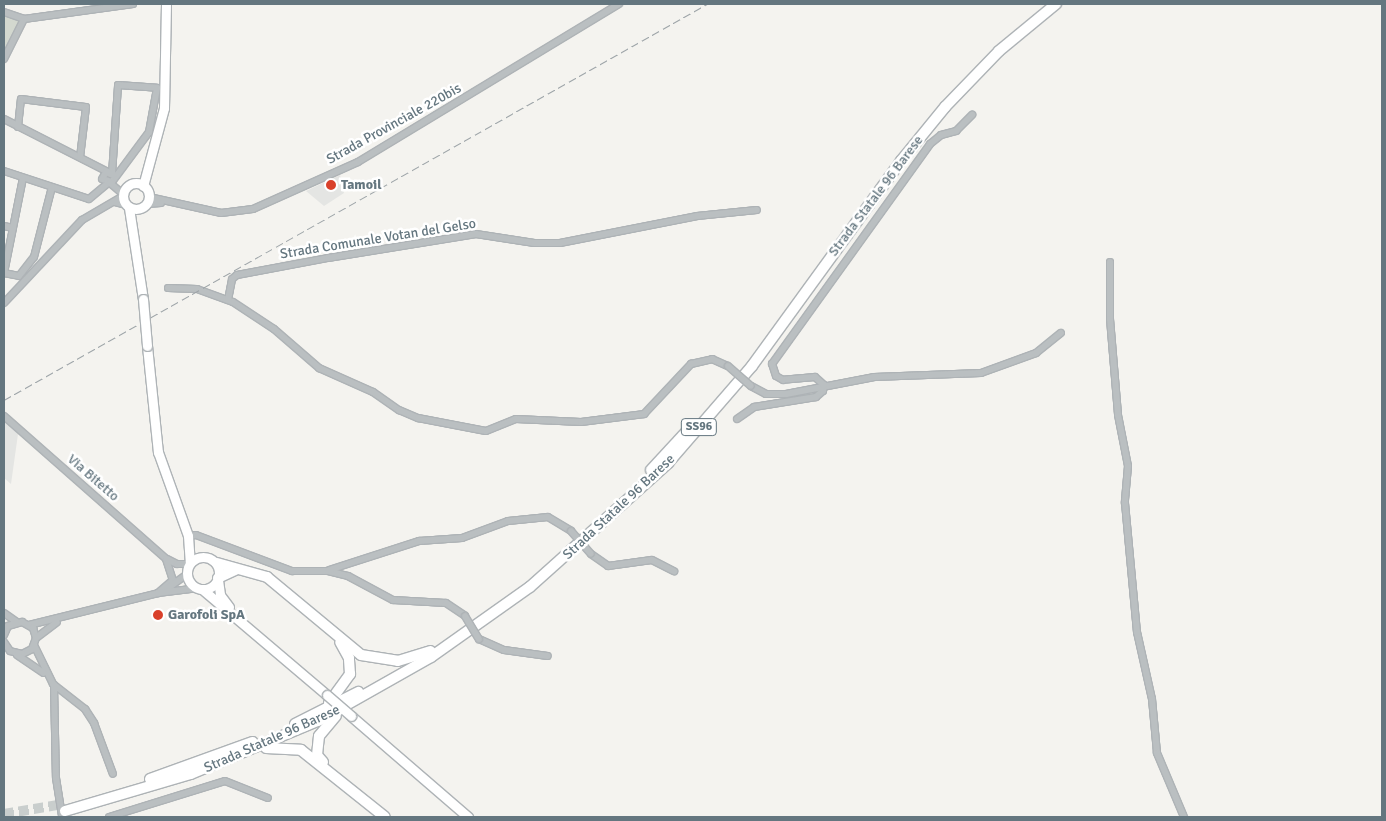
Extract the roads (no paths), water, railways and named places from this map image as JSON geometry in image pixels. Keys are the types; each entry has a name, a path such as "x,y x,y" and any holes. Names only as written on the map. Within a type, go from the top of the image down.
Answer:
{"highway":[{"name":"Strada Statale 96 Barese","path":"64,811 220,755 313,715 430,651 498,605 558,557 651,470 744,367 892,162 932,114 989,54 1048,4"},
{"name":"Strada Statale 96 Barese","path":"64,811 191,774 252,750 350,704 431,657 510,603 561,562 668,463 752,366 895,168 945,108 999,51 1056,4"},
{"path":"217,563 235,570 267,577 361,655 382,661 430,651"},
{"path":"218,579 235,570"},
{"path":"313,715 337,696 350,674 349,658 337,637"},
{"path":"329,769 318,755 319,736 350,704"},
{"path":"252,750 291,747 329,769 385,817"}],"main road":[{"path":"126,200 139,185 156,148 164,108 166,4"},
{"path":"139,185 148,200"},
{"path":"126,200 148,200"},
{"path":"126,200 134,220 158,452 188,536 191,549 188,568 200,588 352,716 466,817"},
{"path":"191,549 217,563 222,599 246,626"},
{"path":"188,568 202,556"},
{"path":"200,588 211,587 218,579"}],"street":[{"path":"4,12 24,19 110,5 133,4"},
{"name":"Strada Provinciale 220bis","path":"148,200 230,214 271,202 358,162 619,4"},
{"path":"4,59 24,19"},
{"path":"4,171 89,199 97,191 149,132 157,88 118,84 109,177"},
{"path":"18,127 21,99 86,107 80,158"},
{"path":"824,385 815,377 783,380 776,376 772,364 930,144 941,135 956,131 972,115"},
{"path":"4,119 98,167 109,177 126,200 82,220 4,303"},
{"path":"23,178 4,273 19,276 34,257 52,187"},
{"name":"Strada Comunale Votan del Gelso","path":"228,300 232,280 237,275 328,258 476,234 534,243 560,243 697,216 757,210"},
{"path":"4,226 13,228"},
{"path":"1110,262 1110,319 1119,420 1128,466 1124,503 1137,632 1152,699 1157,754 1184,817"},
{"path":"168,288 197,289 228,300 265,322 319,368 373,392 399,410 418,418 486,431 516,419 572,422 644,414 691,364 712,359 728,366 751,386 766,394 786,394 824,385 889,376 981,373 1036,353 1061,334"},
{"path":"737,418 754,407 816,398 824,385"},
{"name":"Via Bitetto","path":"4,416 168,562"},
{"path":"188,536 196,535 292,571 328,571 419,542 462,538 508,521 548,517 571,531 591,554 608,566 652,560 674,570"},
{"path":"158,594 166,588 188,568 168,562 172,580 166,588"},
{"path":"328,571 393,600 446,602 465,616 480,639 504,650 548,656"},
{"path":"4,613 18,622 29,625 60,620 158,594 200,588"},
{"path":"17,654 27,653 34,645 36,638 60,620"},
{"path":"4,630 18,622"},
{"path":"29,625 36,638"},
{"path":"4,642 7,651 17,654 47,675"},
{"path":"34,645 53,684 88,714 108,753 114,774"},
{"path":"53,684 56,778 64,811"},
{"path":"109,817 225,781 268,798"}],"tunnel":[{"path":"4,814 64,804"}],"railway":[{"path":"4,400 707,4"}],"place":[{"name":"Tamoil","path":"331,185"},
{"name":"Garofoli SpA","path":"158,615"}]}
